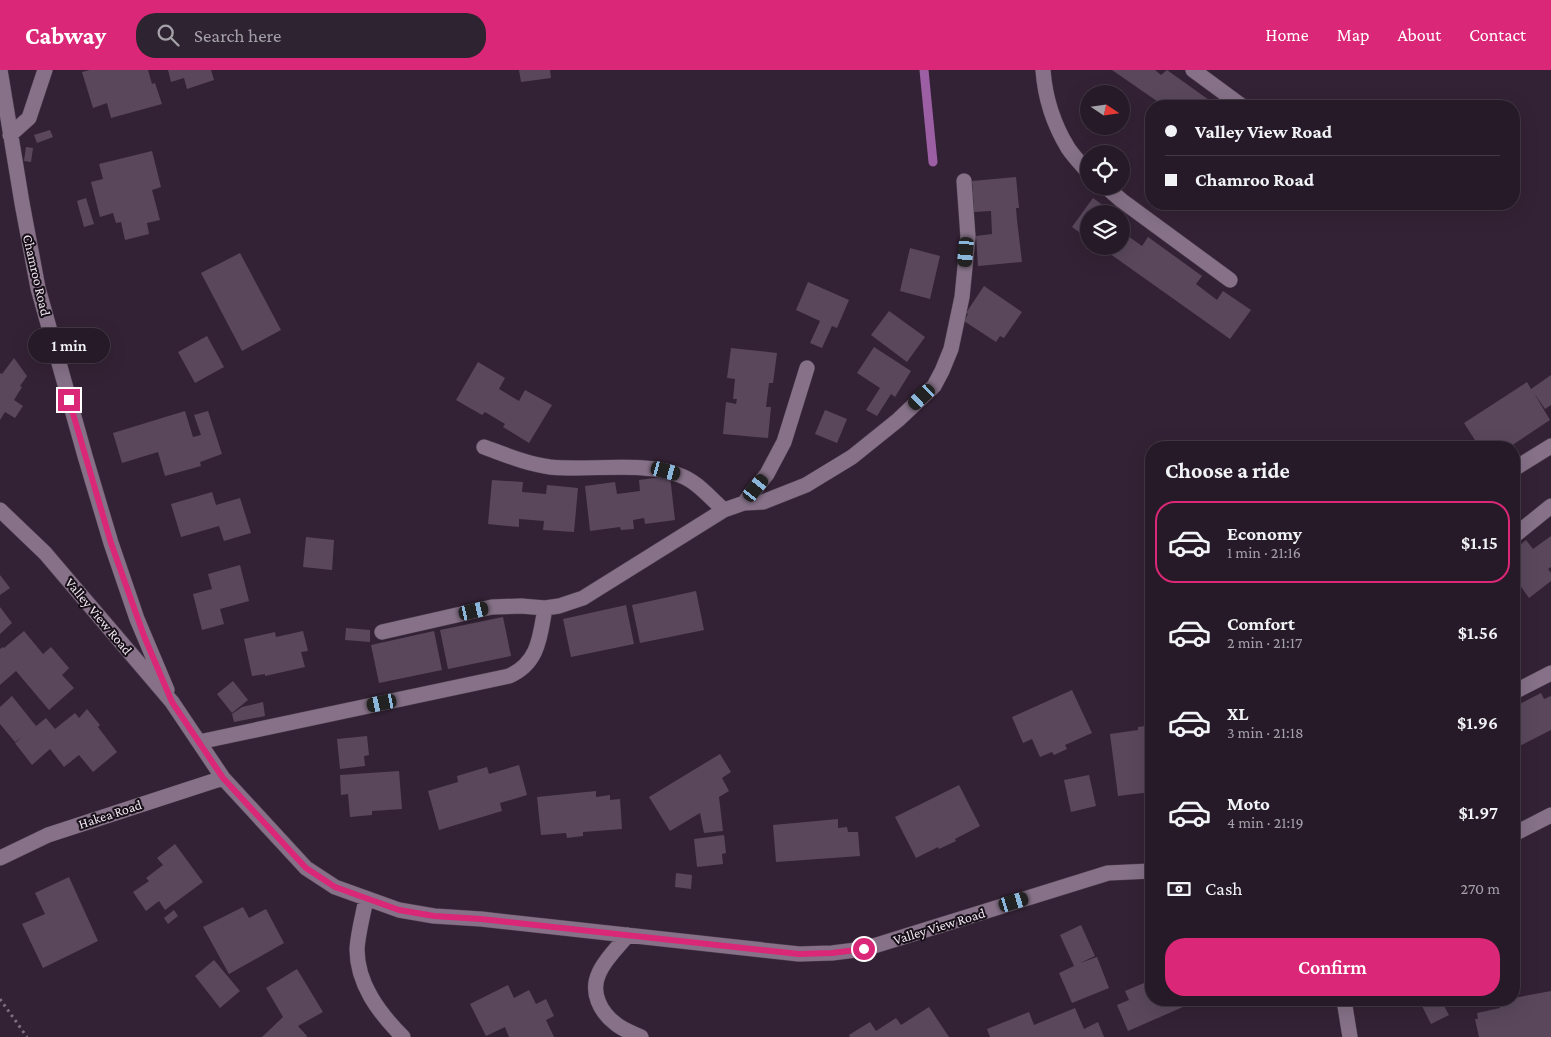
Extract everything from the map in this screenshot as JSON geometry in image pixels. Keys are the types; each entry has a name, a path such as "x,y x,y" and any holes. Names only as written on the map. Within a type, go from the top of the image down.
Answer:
{"street":[{"name":"Chamroo Road","path":"0,70 38,288 111,543 132,602 172,702"},
{"path":"10,134 29,118 45,70"},
{"path":"1043,70 1044,85 1054,120 1069,150 1080,163"},
{"path":"1193,70 1234,100"},
{"path":"382,632 492,607 521,606 545,608 560,606 583,598 724,510 744,503 763,502 806,485 852,457 898,420 934,386 951,349 962,297 968,237 964,181"},
{"path":"1115,195 1230,280"},
{"path":"744,503 767,474 784,442 807,368"},
{"path":"1520,466 1551,446"},
{"path":"484,447 526,462 551,467 651,469 680,475 692,481 724,510"},
{"path":"1520,531 1551,506"},
{"name":"Valley View Road","path":"0,510 45,553 172,702 223,778 306,868 335,887 399,910 434,916 481,919 799,954 832,953 864,949 1108,873 1145,870"},
{"path":"199,742 509,676 519,672 534,655 539,641 545,608"},
{"path":"1520,689 1551,673"},
{"name":"Hakea Road","path":"0,858 48,835 223,778"},
{"path":"1520,831 1551,815"},
{"path":"366,899 357,948 360,972 370,997 403,1037"},
{"path":"628,935 599,974 595,993 601,1009 617,1025 641,1037"},
{"path":"1345,1006 1350,1037"}],"path":[{"path":"0,999 27,1037"}],"building":[{"path":"90,70 148,70 152,84 155,83 162,104 111,118 107,103 93,108 82,72"},
{"path":"168,70 211,70 214,80 187,89 184,78 171,82"},
{"path":"519,70 550,70 551,78 521,82"},
{"path":"1112,70 1155,70 1161,75 1167,70 1209,100 1155,100"},
{"path":"50,130 53,137 37,143 34,135"},
{"path":"26,147 33,148 31,162 24,161"},
{"path":"152,151 161,187 152,190 160,220 147,223 149,234 125,240 121,222 116,223 113,213 100,217 91,182 103,179 99,164"},
{"path":"1016,177 1019,208 1016,208 1022,262 978,266 976,236 992,234 991,211 974,212 972,181"},
{"path":"86,198 94,224 84,227 77,201"},
{"path":"1093,198 1103,205 1088,205"},
{"path":"1080,216 1080,233 1072,227"},
{"path":"1130,237 1142,246 1148,237 1202,276 1196,284 1217,300 1223,291 1251,310 1230,339 1112,255 1130,255"},
{"path":"910,248 940,256 930,299 900,291"},
{"path":"240,253 281,330 242,351 201,273"},
{"path":"808,282 849,300 837,328 832,326 822,348 810,343 820,321 796,310"},
{"path":"984,286 1022,312 1004,338 1000,336 996,342 964,321 968,314 966,313"},
{"path":"889,311 925,337 907,362 871,335"},
{"path":"207,336 224,367 195,383 178,352"},
{"path":"874,347 911,371 895,397 891,394 877,416 866,410 880,388 857,373"},
{"path":"731,348 777,353 773,383 769,383 766,407 771,407 768,438 723,434 726,402 736,404 737,399 733,399 735,379 727,378"},
{"path":"14,358 27,376 14,400 23,406 15,418 5,412 0,420 0,373 2,374"},
{"path":"478,362 505,378 499,389 519,401 525,390 552,405 529,443 503,427 505,424 485,412 482,415 456,400"},
{"path":"1551,375 1551,405 1545,409 1534,393 1550,420 1518,441 1476,441 1464,423 1527,382 1531,389"},
{"path":"825,410 847,419 837,443 815,434"},
{"path":"185,411 193,437 201,435 194,415 208,411 222,454 200,462 201,466 165,476 158,452 122,463 113,433"},
{"path":"670,476 675,520 645,524 644,518 633,520 634,529 621,530 620,527 590,531 585,486 615,482 617,494 640,491 639,480"},
{"path":"492,480 523,482 522,492 546,494 547,485 578,488 574,532 543,530 544,521 519,519 519,527 488,524"},
{"path":"212,492 216,505 240,498 251,533 224,541 219,526 181,537 171,504"},
{"path":"1551,536 1551,567 1548,569 1551,573 1551,581 1529,598 1520,585 1520,545 1526,540 1533,549"},
{"path":"306,537 334,540 332,570 303,567"},
{"path":"240,565 249,601 220,609 224,624 202,630 193,594 212,589 208,574"},
{"path":"0,575 10,588 0,595"},
{"path":"696,591 704,630 640,643 632,605"},
{"path":"626,605 634,644 571,657 563,619"},
{"path":"0,607 12,623 0,634"},
{"path":"503,617 511,656 448,669 440,630"},
{"path":"346,628 370,630 370,642 345,640"},
{"path":"24,631 43,654 51,647 69,668 62,675 74,688 49,710 16,671 0,685 0,649 4,648"},
{"path":"303,631 308,651 301,652 305,667 265,676 265,674 252,676 244,639 275,632 276,637"},
{"path":"434,631 442,670 379,683 371,645"},
{"path":"233,681 248,700 232,713 217,694"},
{"path":"1072,690 1092,733 1065,745 1067,749 1054,755 1052,752 1040,757 1032,739 1023,743 1012,717"},
{"path":"1541,693 1544,699 1551,696 1551,730 1520,746 1520,704"},
{"path":"12,696 36,726 46,718 55,729 75,713 79,718 87,709 100,725 98,727 117,752 93,772 79,755 64,767 50,749 32,765 15,743 22,737 15,742 0,724 0,707"},
{"path":"263,702 265,716 234,722 232,714 242,707"},
{"path":"1145,726 1145,793 1118,796 1110,734 1138,730 1138,727"},
{"path":"367,736 369,755 364,756 365,766 340,769 337,739"},
{"path":"720,754 731,772 722,778 729,791 719,797 723,831 704,833 700,813 670,831 649,797"},
{"path":"519,765 527,795 500,803 502,811 439,830 428,791 458,782 457,776 487,767 489,774"},
{"path":"399,771 402,809 372,811 372,815 350,817 348,794 341,795 340,775"},
{"path":"1089,775 1096,806 1071,812 1064,780"},
{"path":"959,785 980,826 955,839 956,841 939,849 938,847 916,858 895,817"},
{"path":"596,791 596,797 610,795 610,800 620,799 622,829 583,832 583,836 567,838 566,833 541,835 537,797"},
{"path":"838,819 838,828 847,827 848,832 858,832 860,856 776,862 773,825"},
{"path":"724,835 726,853 722,854 723,864 697,867 694,839"},
{"path":"175,844 203,882 165,910 159,901 146,911 133,892 149,881 146,878 163,865 157,858"},
{"path":"676,873 692,875 691,889 675,887"},
{"path":"69,877 98,941 43,968 22,924 45,914 35,893"},
{"path":"243,907 249,918 266,909 284,943 229,974 203,927"},
{"path":"174,910 178,916 168,924 164,918"},
{"path":"1081,925 1095,956 1080,963 1097,957 1109,988 1072,1003 1059,973 1074,966 1060,935"},
{"path":"214,960 240,991 220,1008 195,976"},
{"path":"297,969 323,1012 298,1026 306,1037 262,1037 283,1017 266,988"},
{"path":"1145,983 1145,1006 1185,1006 1128,1031 1117,1005 1129,1000 1125,991"},
{"path":"508,985 514,998 529,990 536,1004 546,999 554,1016 546,1020 554,1037 509,1037 505,1027 486,1036 470,1004"},
{"path":"1551,991 1551,1037 1479,1037 1475,1019 1478,1019 1477,1013 1500,1008 1500,1006 1520,1006 1520,997"},
{"path":"1422,1006 1444,1006 1449,1015 1431,1024"},
{"path":"929,1007 949,1037 850,1037 849,1035 870,1022 876,1031 896,1018 901,1025"},
{"path":"1075,1008 1084,1029 1098,1022 1104,1037 990,1037 987,1029 1029,1012 1034,1025"}],"waterway":[{"path":"924,70 933,162"}],"route":[{"path":"69,400 111,543 138,619 172,702 223,778 306,868 335,887 366,899 399,910 434,916 481,919 799,954 832,953 864,949"}]}
